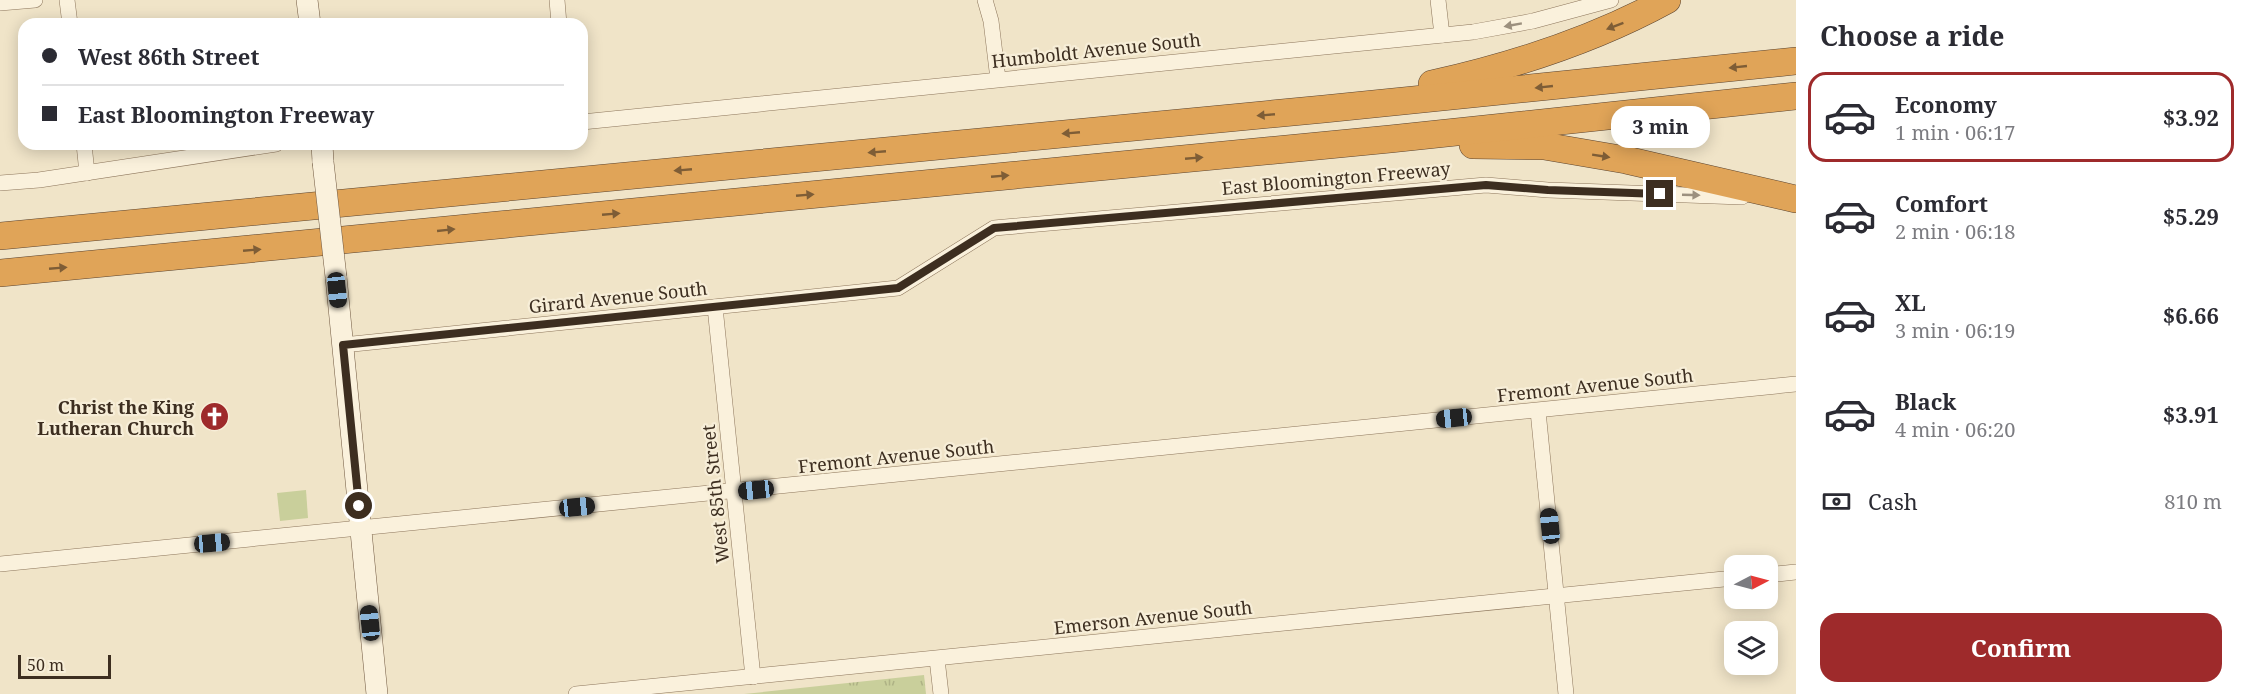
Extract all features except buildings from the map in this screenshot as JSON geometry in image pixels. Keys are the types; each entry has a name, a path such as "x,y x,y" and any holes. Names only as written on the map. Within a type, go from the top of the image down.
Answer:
{"highway":[{"path":"1324,109 1503,67 1633,18 1667,0"},
{"path":"0,236 1796,62"},
{"path":"0,273 1390,139 1796,96"},
{"path":"1390,139 1444,144 1544,146 1626,160 1796,199"}],"street":[{"path":"0,3 35,0"},
{"path":"67,0 69,18"},
{"path":"307,0 309,18"},
{"path":"556,0 558,18"},
{"path":"985,0 991,21 998,80"},
{"path":"1438,0 1442,35"},
{"name":"Humboldt Avenue South","path":"588,121 1442,35 1533,21 1611,0"},
{"path":"85,150 87,173"},
{"path":"0,183 87,173 237,150"},
{"path":"322,153 377,694"},
{"name":"East Bloomington Freeway","path":"898,288 994,228 1486,185 1548,190 1796,199"},
{"name":"Girard Avenue South","path":"343,345 898,288"},
{"name":"West 85th Street","path":"715,307 753,677"},
{"name":"Fremont Avenue South","path":"0,564 1796,384"},
{"path":"1538,411 1566,694"},
{"path":"1778,574 1796,572"},
{"name":"Emerson Avenue South","path":"576,694 1724,579"},
{"path":"937,659 941,694"}],"green space":[{"path":"306,490 308,518 280,521 277,493"},
{"path":"924,675 926,694 744,694"}],"place":[{"name":"Christ the King Lutheran Church","path":"215,417"}],"route":[{"path":"359,506 343,345 898,288 994,228 1486,185 1660,194"}]}
